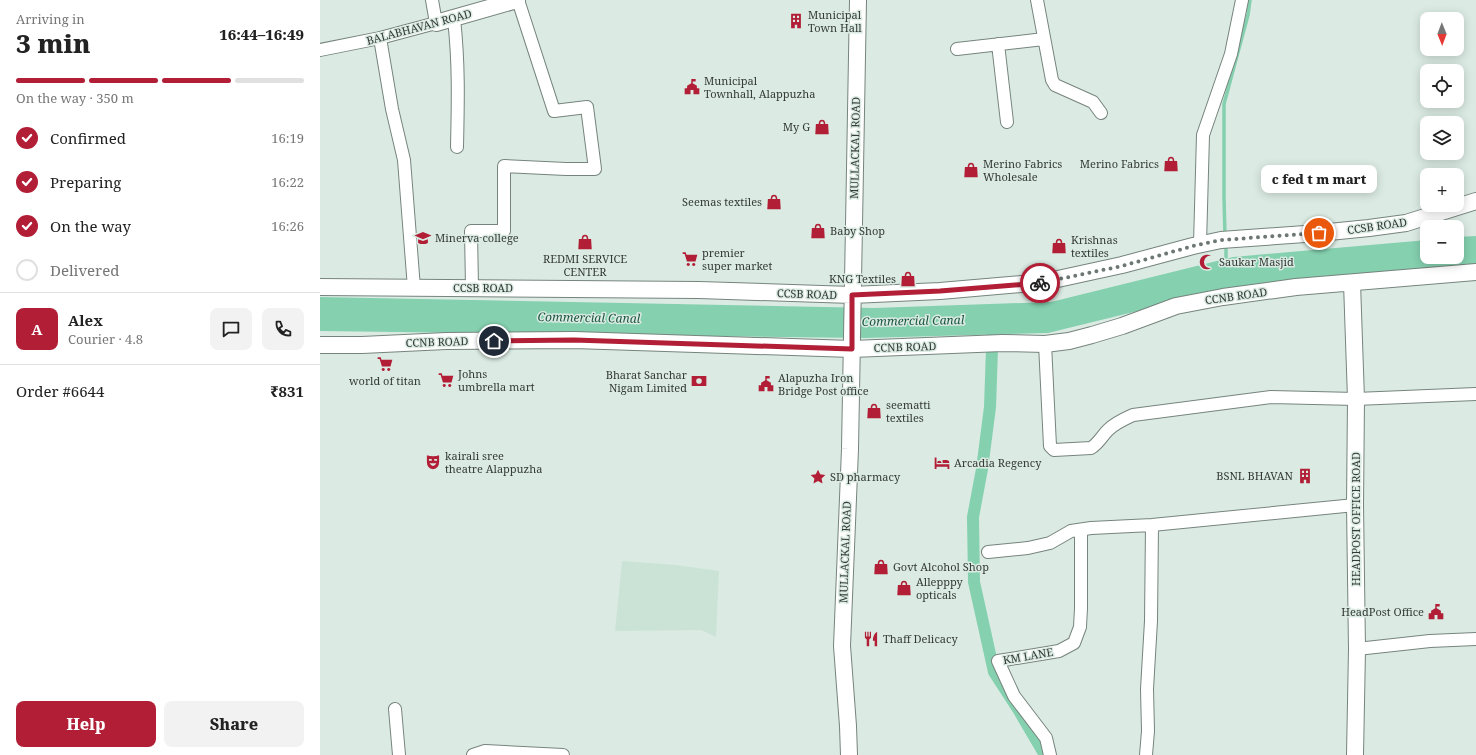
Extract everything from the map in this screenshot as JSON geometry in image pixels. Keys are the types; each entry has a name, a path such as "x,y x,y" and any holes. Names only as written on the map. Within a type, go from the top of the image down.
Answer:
{"main road":[{"name":"BALABHAVAN ROAD","path":"436,23 517,0"},
{"name":"MULLACKAL ROAD","path":"849,755 842,646 850,449 858,0"},
{"name":"CCSB ROAD","path":"320,287 699,290 852,298 1044,282 1122,266 1200,244 1226,239 1356,230 1406,223 1476,201"},
{"name":"CCNB ROAD","path":"320,345 362,345 446,341 574,340 852,347 986,344 1002,342 1045,344 1069,341 1092,335 1122,326 1176,306 1223,297 1296,287 1476,272"},
{"name":"HEADPOST OFFICE ROAD","path":"1352,283 1356,400 1355,505 1357,649 1354,755"}],"street":[{"path":"432,0 436,23"},
{"path":"472,288 471,231 504,230 504,166 595,169 587,107 554,111 517,0"},
{"path":"1037,0 1052,80 1055,85 1093,102 1101,113"},
{"path":"1200,244 1203,136 1231,54 1242,0"},
{"path":"454,19 458,63 457,147"},
{"name":"BALABHAVAN ROAD","path":"320,50 380,38 436,23"},
{"path":"380,38 392,110 404,160 414,288"},
{"path":"957,49 1044,39"},
{"path":"998,44 1007,122"},
{"path":"1045,344 1050,446 1054,450 1091,448 1096,445 1109,429 1120,420 1133,415 1271,397 1356,400 1476,394"},
{"path":"988,552 1028,548 1050,543 1071,532 1081,530 1152,525 1355,505"},
{"path":"1146,755 1148,731 1147,690 1151,620 1152,525"},
{"name":"KM LANE","path":"1050,755 1046,738 1014,696 998,661 1060,651 1074,643 1080,627 1081,530"},
{"path":"1357,649 1430,641 1476,639"},
{"path":"395,709 399,755"},
{"path":"473,755 485,751 563,755"}],"shaded area":[{"path":"622,561 676,565 719,571 716,637 701,630 615,631"}],"water":[{"name":"Commercial Canal","path":"1476,236 1476,264 1357,274 1219,291 1048,333 865,338 320,331 320,297 874,308 1051,302 1233,257 1420,241 1420,264 1464,264 1464,237"}],"waterway":[{"path":"1225,236 1224,104 1248,15 1250,0"},
{"path":"1226,244 1226,264"},
{"path":"993,320 990,407 982,469 973,517 974,582 994,672 1045,755"}],"way so far":[{"path":"1040,283 1122,266 1193,246 1221,240 1319,233"}],"place":[{"name":"Municipal Town Hall","path":"796,21"},
{"name":"Municipal Townhall, Alappuzha","path":"692,87"},
{"name":"My G","path":"822,127"},
{"name":"Merino Fabrics","path":"1171,164"},
{"name":"Merino Fabrics Wholesale","path":"971,170"},
{"name":"Seemas textiles","path":"774,202"},
{"name":"Baby Shop","path":"818,231"},
{"name":"c fed t m mart","path":"1319,233"},
{"name":"Minerva college","path":"423,238"},
{"name":"REDMI SERVICE CENTER","path":"585,242"},
{"name":"Krishnas textiles","path":"1059,246"},
{"name":"premier super market","path":"690,259"},
{"name":"Saukar Masjid","path":"1207,262"},
{"name":"KNG Textiles","path":"908,279"},
{"name":"world of titan","path":"385,364"},
{"name":"Johns umbrella mart","path":"446,380"},
{"name":"Bharat Sanchar Nigam Limited","path":"699,381"},
{"name":"Alapuzha Iron Bridge Post office","path":"766,384"},
{"name":"seematti textiles","path":"874,411"},
{"name":"kairali sree theatre Alappuzha","path":"433,462"},
{"name":"Arcadia Regency","path":"942,463"},
{"name":"BSNL BHAVAN","path":"1305,476"},
{"name":"SD pharmacy","path":"818,477"},
{"name":"Govt Alcohol Shop","path":"881,567"},
{"name":"Allepppy opticals","path":"904,588"},
{"name":"HeadPost Office","path":"1436,612"},
{"name":"Thaff Delicacy","path":"871,639"}],"route":[{"path":"494,341 574,340 852,349 852,295 940,291 1040,283"}]}
